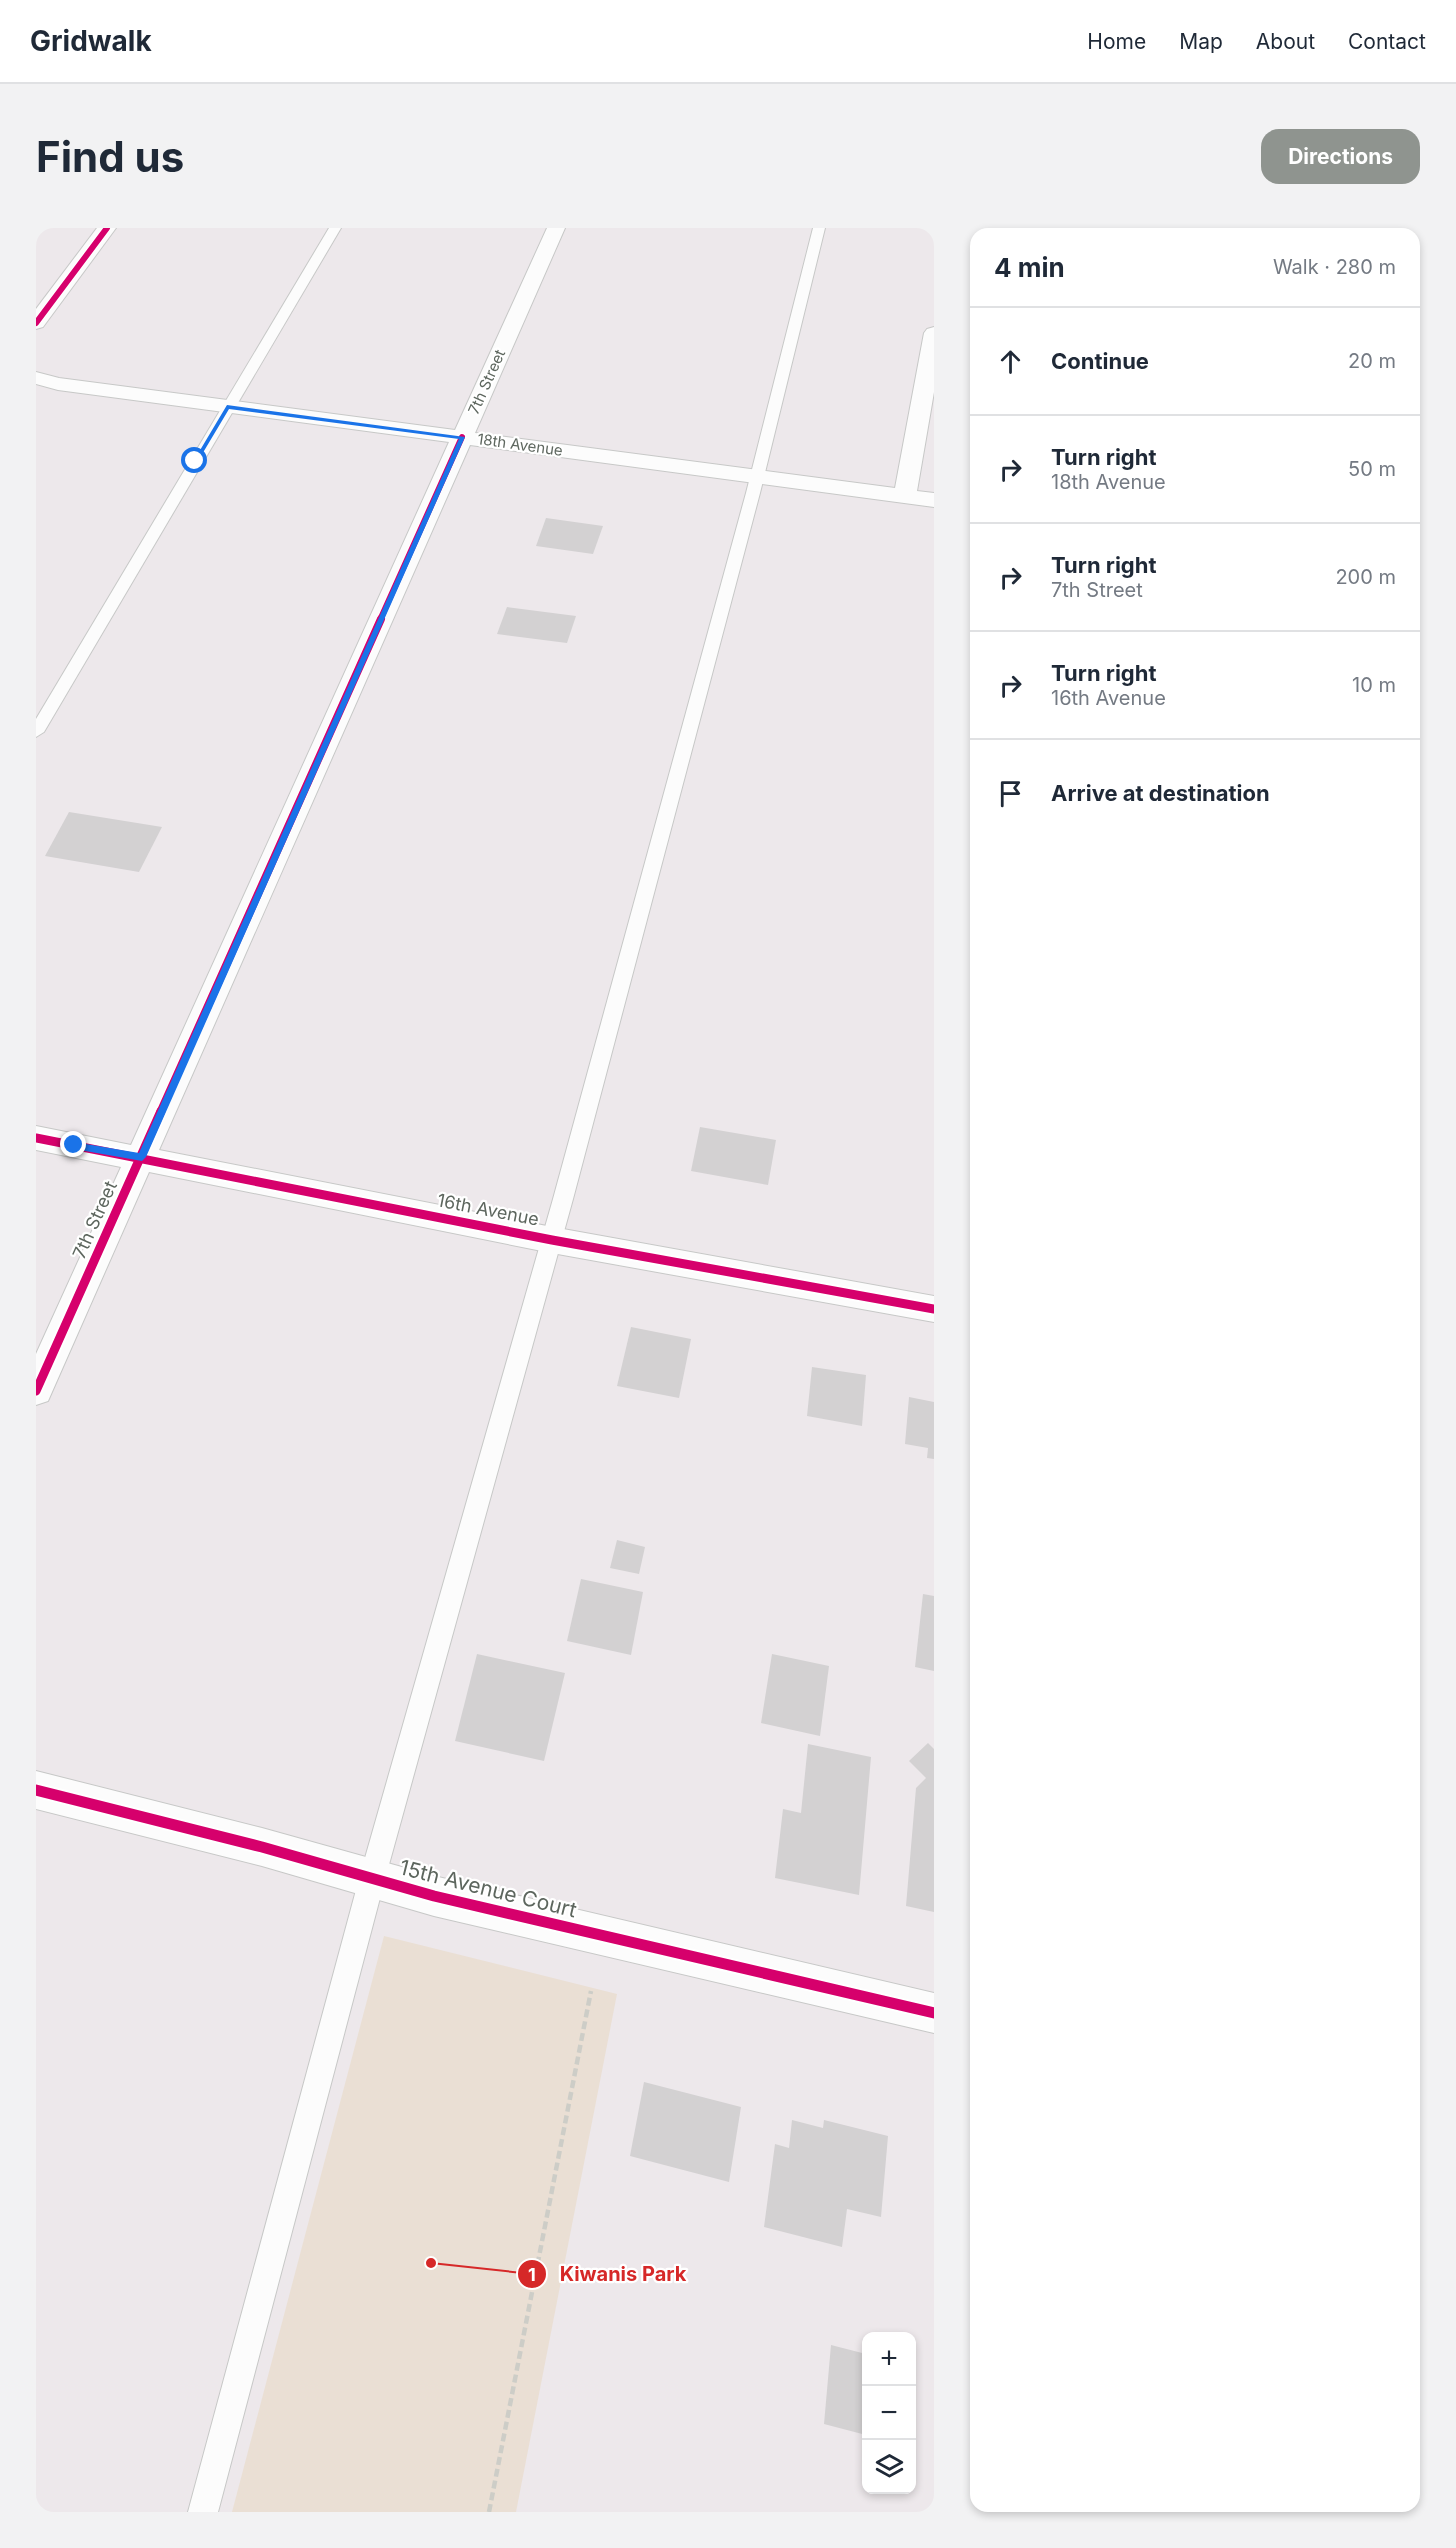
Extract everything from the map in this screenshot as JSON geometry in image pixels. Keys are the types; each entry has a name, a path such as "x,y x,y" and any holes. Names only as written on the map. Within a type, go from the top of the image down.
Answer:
{"street":[{"path":"36,323 107,228"},
{"name":"7th Street","path":"36,1391 556,228"},
{"path":"905,496 934,333"},
{"name":"18th Avenue","path":"36,378 58,384 934,500"},
{"name":"16th Avenue","path":"36,1138 142,1157 552,1240 934,1309"},
{"name":"15th Avenue Court","path":"36,1790 262,1847 434,1896 934,2013"}],"lane":[{"path":"36,732 227,406 335,228"},
{"path":"203,2512 372,1879 552,1240 757,476 819,228"}],"path":[{"path":"489,2512 591,1991"}],"shaded area":[{"path":"384,1936 617,1994 516,2512 232,2512"}],"building":[{"path":"546,518 603,526 593,554 536,546"},
{"path":"507,607 576,616 567,643 497,634"},
{"path":"69,812 162,827 139,872 45,856"},
{"path":"700,1127 776,1140 768,1185 691,1171"},
{"path":"631,1327 691,1339 679,1398 617,1386"},
{"path":"812,1367 866,1375 862,1426 807,1416"},
{"path":"909,1397 934,1402 934,1459 927,1458 928,1448 905,1444"},
{"path":"617,1540 645,1547 639,1574 610,1568"},
{"path":"581,1579 643,1592 631,1655 567,1641"},
{"path":"923,1594 934,1596 934,1671 915,1667"},
{"path":"477,1654 565,1673 544,1761 455,1741"},
{"path":"772,1654 829,1666 820,1736 761,1723"},
{"path":"928,1743 934,1749 934,1912 906,1906 916,1788 926,1778 909,1761"},
{"path":"808,1744 871,1757 859,1895 775,1878 783,1809 801,1813"},
{"path":"644,2082 741,2107 729,2182 630,2156"},
{"path":"792,2120 823,2128 824,2120 888,2136 881,2217 847,2209 842,2247 764,2227 775,2144 789,2148"},
{"path":"831,2345 862,2353 862,2434 824,2424"}],"cycle path":[{"path":"36,323 107,228"},
{"path":"36,1391 462,437"},
{"path":"36,1138 552,1240 934,1309"},
{"path":"36,1790 262,1847 434,1896 934,2013"}],"place":[{"name":"Kiwanis Park","path":"431,2263"}],"route":[{"path":"74,1145 142,1157 462,437 227,406 195,461"}]}
